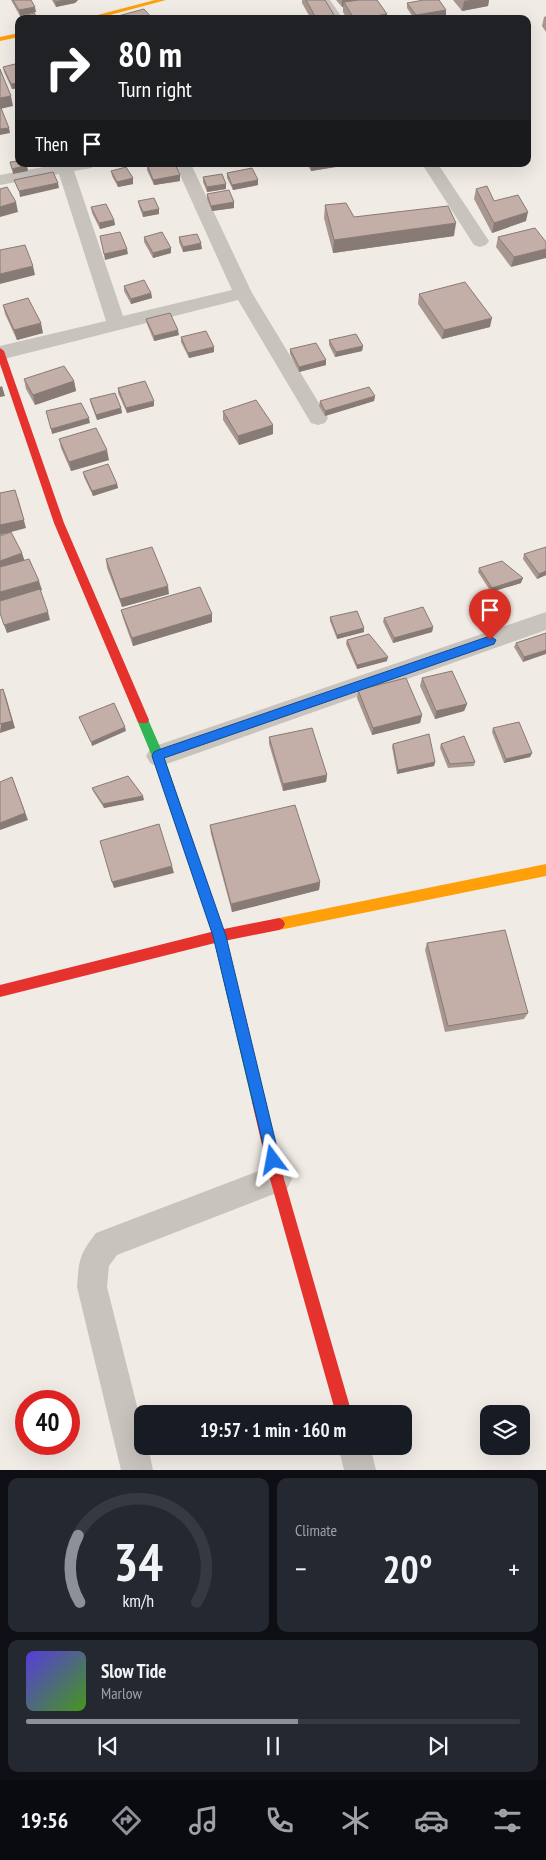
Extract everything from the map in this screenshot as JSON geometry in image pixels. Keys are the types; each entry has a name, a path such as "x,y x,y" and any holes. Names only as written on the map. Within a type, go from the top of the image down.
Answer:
{"street":[{"path":"110,15 162,0"},
{"path":"324,0 333,15"},
{"path":"0,39 15,36"},
{"path":"0,180 70,167"},
{"path":"184,167 243,293 318,418"},
{"path":"432,167 480,241"},
{"path":"65,168 116,323"},
{"path":"243,293 0,352 59,523 158,756 219,936 277,1179 341,1405"},
{"path":"158,756 546,621"},
{"path":"0,991 219,936 546,870"},
{"path":"137,1470 92,1287 94,1260 107,1244 277,1179"},
{"path":"356,1455 360,1470"}],"building":[{"path":"13,0 31,0 35,7 19,10"},
{"path":"306,0 325,0 334,15 314,15"},
{"path":"377,0 387,14 352,15 344,2"},
{"path":"439,0 446,10 416,15 407,3"},
{"path":"144,9 149,15 122,15"},
{"path":"15,64 15,84 11,84 3,67"},
{"path":"0,69 11,96 0,98"},
{"path":"1,108 9,128 0,129"},
{"path":"15,161 15,167 20,167 12,169 10,162"},
{"path":"126,167 133,178 117,182 111,171"},
{"path":"148,167 176,167 180,175 153,180"},
{"path":"252,168 258,180 232,185 227,173"},
{"path":"53,172 58,183 19,191 14,180"},
{"path":"222,174 226,184 207,187 203,177"},
{"path":"487,186 494,201 518,195 528,212 494,223 476,189"},
{"path":"7,187 16,202 0,207 0,189"},
{"path":"229,190 234,202 211,206 207,194"},
{"path":"154,198 159,209 143,212 138,201"},
{"path":"346,203 354,217 448,206 456,223 334,240 325,205"},
{"path":"106,204 114,220 99,223 91,207"},
{"path":"535,228 546,242 546,249 514,257 498,237"},
{"path":"120,232 127,249 104,254 100,236"},
{"path":"162,232 171,248 153,253 144,237"},
{"path":"197,234 201,243 183,247 179,237"},
{"path":"25,245 33,266 0,274 0,250"},
{"path":"144,280 151,293 131,299 124,286"},
{"path":"465,282 492,318 444,330 419,294"},
{"path":"28,298 41,323 14,330 3,305"},
{"path":"170,313 178,330 154,336 146,319"},
{"path":"206,331 214,347 188,353 181,337"},
{"path":"356,334 363,346 336,352 329,340"},
{"path":"316,343 326,360 299,367 290,349"},
{"path":"64,366 74,381 33,395 24,379"},
{"path":"145,381 154,401 126,408 118,388"},
{"path":"369,387 375,396 325,411 320,401"},
{"path":"115,393 121,408 96,415 90,399"},
{"path":"256,400 273,425 238,436 223,411"},
{"path":"81,403 89,418 51,429 46,411"},
{"path":"96,428 107,450 69,462 59,439"},
{"path":"108,464 117,484 92,491 83,472"},
{"path":"15,490 24,520 0,525 0,493"},
{"path":"11,532 22,553 0,561 0,536"},
{"path":"152,547 168,586 120,599 106,559"},
{"path":"546,547 546,571 539,574 524,554"},
{"path":"29,559 39,581 0,592 0,567"},
{"path":"502,561 523,578 492,588 479,568"},
{"path":"200,587 212,614 132,638 121,610"},
{"path":"40,589 48,612 4,625 0,613 0,601"},
{"path":"423,607 433,627 394,638 384,618"},
{"path":"357,611 364,628 337,635 330,617"},
{"path":"546,633 546,650 524,657 516,643"},
{"path":"369,634 388,657 357,665 347,640"},
{"path":"452,671 467,704 436,711 422,678"},
{"path":"406,678 422,715 373,728 358,690"},
{"path":"3,689 12,721 0,724 0,690"},
{"path":"114,703 125,727 91,742 79,717"},
{"path":"519,722 532,753 506,759 493,728"},
{"path":"312,728 327,775 283,784 269,737"},
{"path":"429,734 435,762 398,770 393,744"},
{"path":"464,736 475,762 450,764 441,744"},
{"path":"128,776 143,796 103,804 92,788"},
{"path":"12,777 25,813 0,823 0,782"},
{"path":"295,805 320,882 231,904 210,825"},
{"path":"159,824 172,866 112,882 100,841"},
{"path":"505,930 528,1013 448,1026 427,943"}],"traffic: fast":[{"path":"143,720 158,756 219,936 259,1102"}],"traffic: slow":[{"path":"101,15 163,0"},
{"path":"0,39 15,36"},
{"path":"279,924 546,870"}],"traffic: jam":[{"path":"0,351 59,523 143,720"},
{"path":"0,991 219,936 279,924"},
{"path":"259,1102 277,1179 341,1405"}],"route":[{"path":"273,1160 219,936 158,756 490,640"}]}
